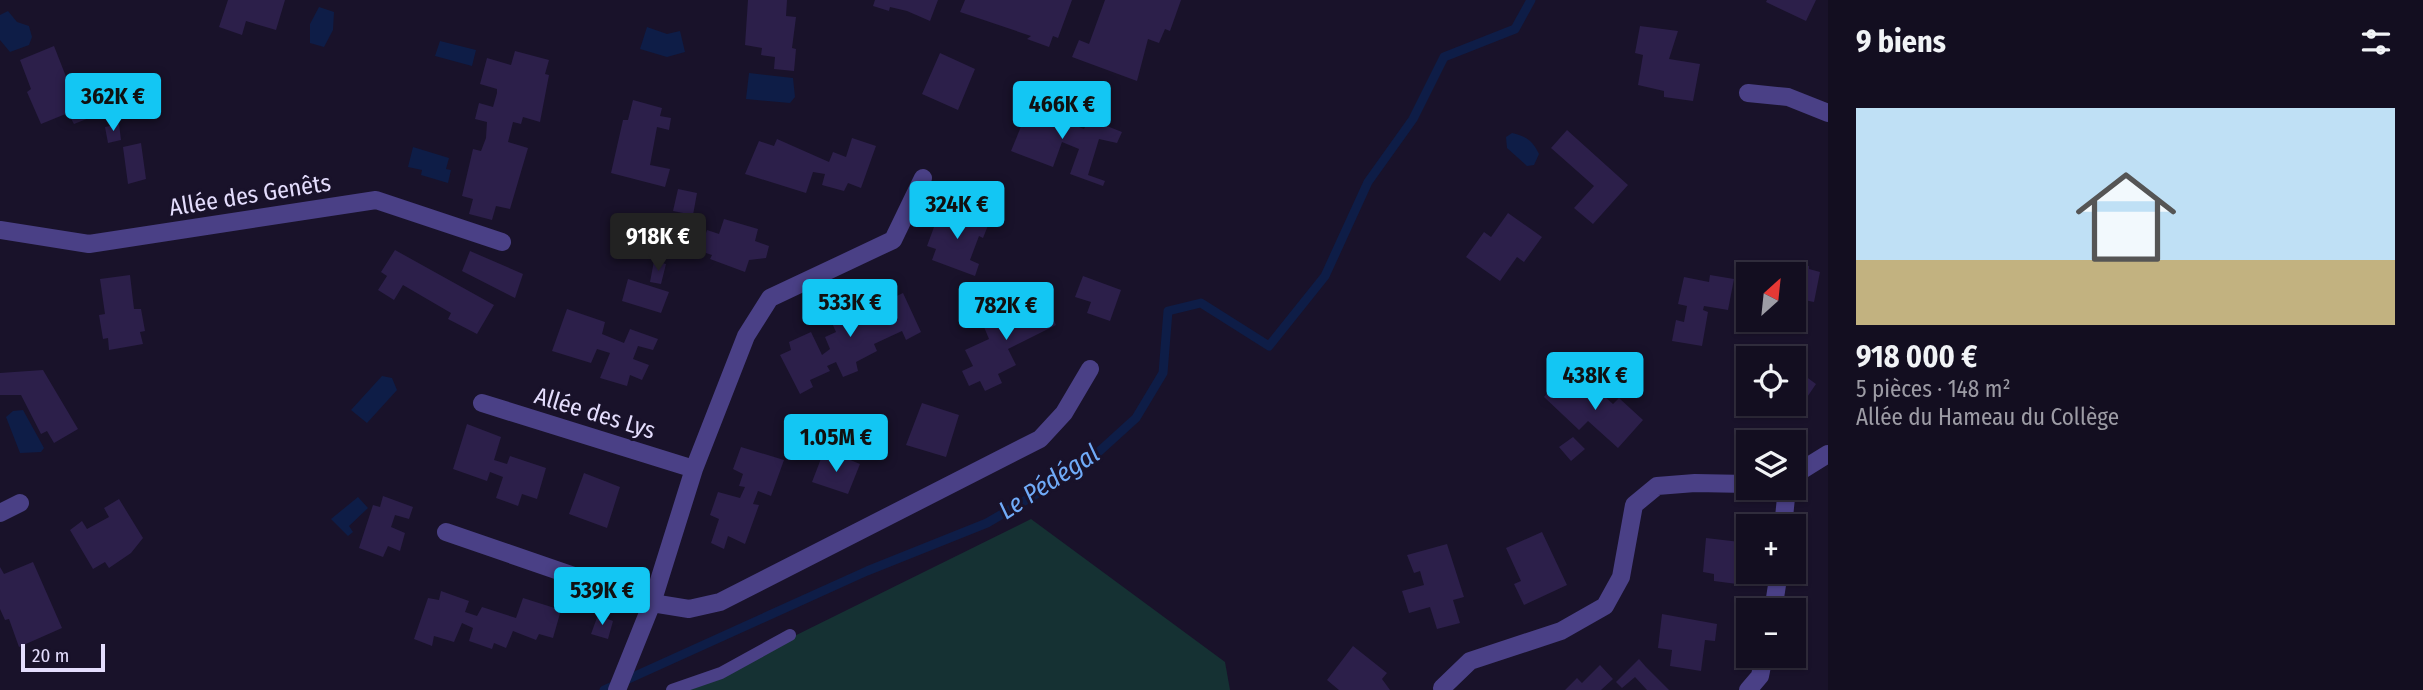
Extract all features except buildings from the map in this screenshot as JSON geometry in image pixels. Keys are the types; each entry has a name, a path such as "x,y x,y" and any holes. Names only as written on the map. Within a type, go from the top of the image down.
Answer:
{"street":[{"path":"1748,93 1788,97 1828,113"},
{"path":"617,690 652,603 694,469 746,336 770,298 893,240 923,178"},
{"name":"Allée des Genêts","path":"0,230 89,244 376,200 502,242"},
{"path":"446,533 652,603 690,609 720,602 1040,439 1064,413 1090,369"},
{"name":"Allée des Lys","path":"482,403 694,469"},
{"path":"1806,468 1828,454"},
{"path":"1442,688 1469,661 1561,631 1605,606 1621,577 1634,505 1657,486 1736,484"},
{"path":"0,513 20,503"},
{"path":"1748,690 1760,676 1762,668"}],"lane":[{"path":"672,690 722,673 790,635"}],"green space":[{"path":"1031,519 1225,662 1230,690 685,690"}],"water":[{"path":"319,7 334,12 333,30 324,47 310,43 310,24"},
{"path":"8,11 17,22 29,26 32,37 29,45 10,52 0,40 0,15"},
{"path":"647,27 667,34 680,31 685,52 667,57 640,49"},
{"path":"440,41 476,50 472,66 435,56"},
{"path":"749,73 793,78 795,97 790,103 746,99"},
{"path":"1512,133 1532,142 1539,154 1534,165 1527,166 1507,148 1506,137"},
{"path":"413,147 449,158 446,169 451,170 448,183 421,175 422,170 408,167"},
{"path":"382,376 392,378 397,390 367,423 351,410"},
{"path":"23,410 44,448 41,452 20,453 6,417 13,411"},
{"path":"358,497 368,508 349,526 353,532 348,536 331,519"}],"waterway":[{"name":"Le Pédégal","path":"604,690 867,571 987,523 1082,467 1136,418 1163,373 1168,311 1201,303 1269,346 1325,276 1368,182 1413,119 1444,57 1515,29 1531,0"}]}
